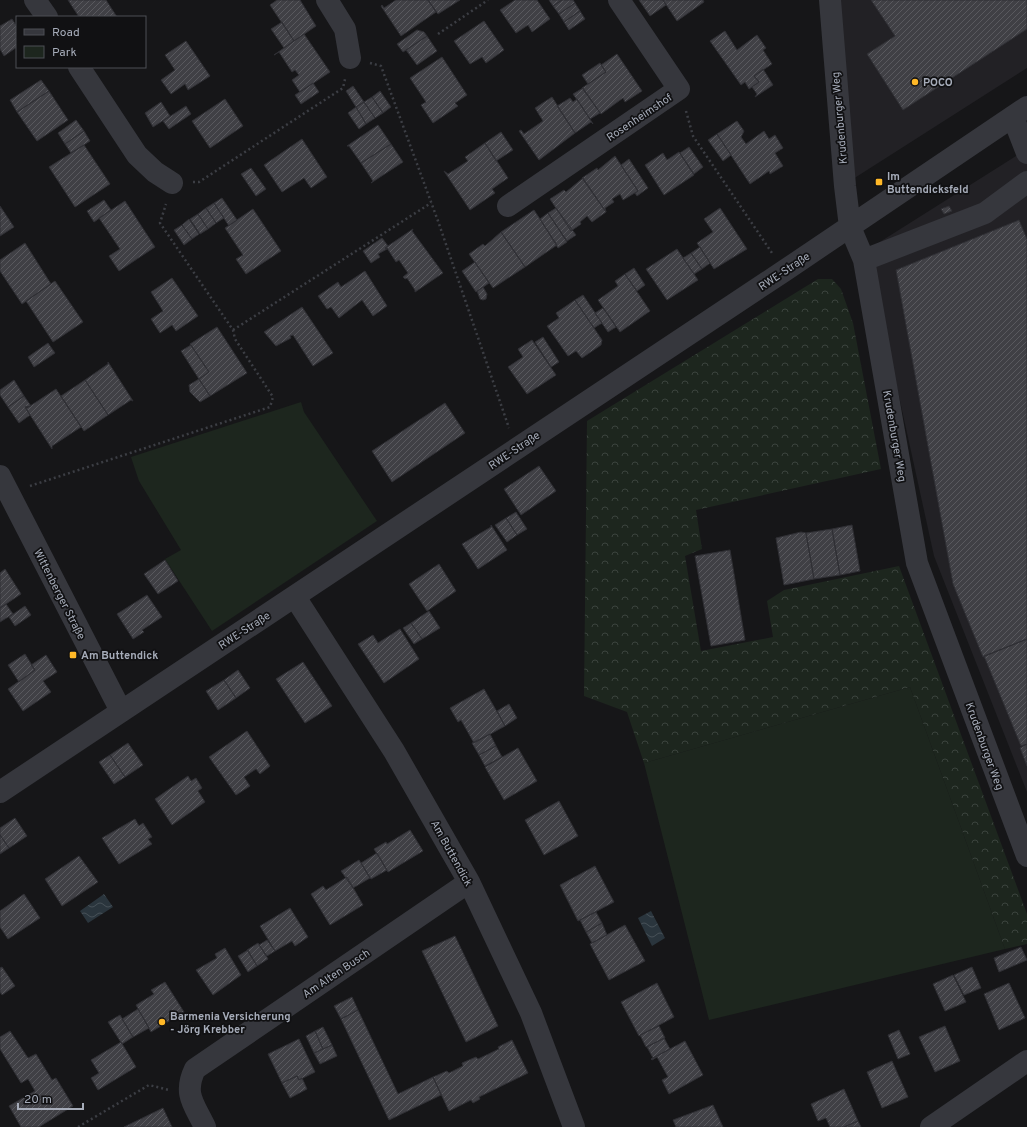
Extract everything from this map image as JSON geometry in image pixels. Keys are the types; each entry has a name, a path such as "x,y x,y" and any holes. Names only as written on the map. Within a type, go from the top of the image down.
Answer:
{"street":[{"path":"35,0 46,16"},
{"path":"327,0 345,29 350,58"},
{"name":"Rosenheimshof","path":"508,206 680,89 619,0"},
{"name":"Krudenburger Weg","path":"830,0 844,178 850,227 864,260 918,564 1027,856"},
{"path":"80,68 137,155 155,172 172,183"},
{"path":"1020,112 1027,153"},
{"name":"RWE-Straße","path":"0,792 850,227 1020,112"},
{"path":"864,260 985,213 1027,182"},
{"name":"Wittenberger Straße","path":"4,485 121,711"},
{"name":"Am Buttendick","path":"295,597 394,751 469,882 531,1013 574,1127"},
{"name":"Am Alten Busch","path":"190,1096 189,1082 195,1069 469,882"},
{"path":"931,1127 1027,1062"},
{"path":"190,1096 205,1127"}],"path":[{"path":"438,34 488,0"},
{"path":"4,485 270,408 273,397 236,339 233,330 160,223 172,183 199,182 343,88 350,58 381,66 431,202 516,449"},
{"path":"680,89 693,136 784,271"},
{"path":"233,330 431,202"},
{"path":"78,1127 149,1085 190,1096"}],"shaded area":[{"path":"839,0 1027,0 1027,68 853,179"},
{"path":"1027,149 1027,792 934,556 870,264 875,245"}],"green space":[{"path":"818,279 832,279 841,289 853,323 881,469 696,510 702,549 685,556 701,651 773,637 767,601 784,590 899,566 1027,914 1027,944 1005,949 910,687 644,763 627,712 584,696 587,421"},
{"path":"301,402 304,412 377,521 212,631 165,559 181,550 139,481 131,457"},
{"path":"910,687 1005,949 709,1020 644,763"}],"water":[{"path":"104,894 113,907 88,923 80,911"},
{"path":"651,911 665,938 652,946 638,918"}],"building":[{"path":"68,0 106,0 116,16 78,16"},
{"path":"277,0 300,0 316,26 294,41 270,5"},
{"path":"396,0 428,0 436,12 401,36 381,6 382,5 384,8"},
{"path":"428,0 460,0 438,14"},
{"path":"515,0 537,0 550,19 532,32 528,25 516,33 500,10"},
{"path":"549,0 562,0 553,6"},
{"path":"562,0 573,0 575,3 559,14 553,6"},
{"path":"639,0 663,0 666,5 650,16"},
{"path":"663,0 703,0 704,2 677,21"},
{"name":"POCO","path":"871,0 1027,0 1027,29 903,110 867,54 895,36"},
{"path":"575,3 580,11 564,22 559,14"},
{"path":"580,11 585,19 569,30 564,22"},
{"path":"12,19 16,25 16,48 4,56 0,49 0,26"},
{"path":"484,21 504,50 486,63 482,57 470,64 454,41"},
{"path":"282,22 294,41 284,48 271,29"},
{"path":"417,30 424,32 427,36 403,52 397,44"},
{"path":"725,31 737,50 757,35 766,48 763,50 772,64 754,76 759,82 749,89 745,82 741,85 710,41"},
{"path":"304,34 330,72 300,92 292,80 299,75 295,70 292,72 279,52 274,55"},
{"path":"427,36 437,51 417,65 406,50"},
{"path":"186,41 210,76 188,90 185,84 171,94 161,80 175,70 165,55"},
{"path":"617,54 642,91 625,102 623,98 601,114 582,88 606,72 601,65"},
{"path":"442,57 467,95 455,103 458,106 433,123 421,105 426,102 410,78"},
{"path":"600,63 606,72 588,84 582,75"},
{"path":"763,69 773,85 755,97 757,94 752,87 759,82 754,76"},
{"path":"41,80 49,91 17,112 10,100"},
{"path":"313,83 319,92 301,104 295,95"},
{"path":"353,86 364,102 356,107 346,91"},
{"path":"583,88 600,113 590,119 573,94"},
{"path":"49,91 68,120 37,141 17,112"},
{"path":"380,91 391,107 383,113 372,97"},
{"path":"372,97 383,113 375,118 364,102"},
{"path":"552,97 575,133 539,160 519,131 521,130 524,134 543,121 535,108"},
{"path":"570,98 573,102 577,99 593,124 591,122 575,133 557,106"},
{"path":"225,99 243,126 210,148 192,121"},
{"path":"161,102 170,116 153,127 145,113"},
{"path":"364,102 375,118 366,124 356,107"},
{"path":"186,106 191,114 169,129 163,121"},
{"path":"356,107 366,124 359,129 348,113"},
{"path":"76,120 84,131 65,144 58,133"},
{"path":"737,121 744,131 741,137 746,144 764,131 769,139 775,135 783,148 775,153 783,166 770,174 769,171 750,184 717,134"},
{"path":"378,125 391,144 361,163 349,146 347,146"},
{"path":"84,131 90,141 71,153 65,144"},
{"path":"501,132 513,150 496,161 485,143"},
{"path":"717,134 731,155 723,161 708,140"},
{"path":"302,139 327,177 311,188 304,178 282,192 264,165"},
{"path":"485,143 508,178 492,189 495,193 470,210 444,171 448,174 468,161 465,157"},
{"path":"391,144 403,162 371,183 373,181 361,163"},
{"path":"84,145 110,184 75,207 49,167"},
{"path":"689,147 703,167 694,174 680,153"},
{"path":"679,152 694,175 664,195 645,165 663,153 667,160"},
{"path":"615,156 638,191 623,200 620,194 612,199 614,202 605,208 606,212 582,178 597,168 598,170"},
{"path":"629,159 648,188 637,196 635,193 638,191 621,165"},
{"path":"251,168 266,189 256,196 241,174"},
{"path":"583,178 606,212 592,222 587,216 580,222 581,224 571,231 550,199 564,190 566,192"},
{"path":"222,198 237,220 229,226 214,203"},
{"path":"104,200 111,210 94,222 87,211"},
{"path":"125,201 155,247 119,271 109,256 120,249 99,218"},
{"path":"214,203 224,218 216,223 206,208"},
{"path":"0,206 14,227 0,236"},
{"path":"949,206 952,211 944,214 941,209"},
{"path":"206,208 216,223 208,229 198,214"},
{"path":"556,208 576,235 567,241 548,213"},
{"path":"720,208 747,249 714,269 697,243 713,232 704,219"},
{"path":"253,209 281,251 246,274 236,259 243,255 225,228"},
{"path":"534,210 557,245 525,267 501,232"},
{"path":"548,213 567,242 558,248 540,219"},
{"path":"198,214 208,229 200,234 190,219"},
{"path":"189,219 199,234 192,239 182,225"},
{"path":"1019,220 1027,239 1027,639 983,657 953,584 896,270"},
{"path":"182,225 192,239 184,245 174,230"},
{"path":"413,229 412,231 443,273 415,292 407,278 405,279 403,277 408,273 399,260 396,262 387,248 385,248"},
{"path":"501,232 525,267 493,288 469,254 483,244 485,246"},
{"path":"382,238 388,246 385,248 387,249 378,254 380,257 371,263 363,251"},
{"path":"25,243 51,284 22,304 0,271 0,260"},
{"path":"700,247 710,263 702,269 691,253"},
{"path":"677,249 698,280 667,300 646,269"},
{"path":"691,253 702,269 694,274 683,258"},
{"path":"475,262 489,283 476,292 462,271"},
{"path":"634,268 645,285 637,291 625,274"},
{"path":"365,271 387,306 373,316 362,300 339,318 331,307 327,309 318,296 338,282 341,287"},
{"path":"625,274 650,311 620,332 598,300 618,286 615,281"},
{"path":"172,278 198,316 176,331 172,325 160,333 151,319 163,311 151,292"},
{"path":"55,281 83,322 53,342 26,301"},
{"path":"483,287 487,294 486,299 483,300 480,299 477,291"},
{"path":"583,295 602,323 594,328 575,300"},
{"path":"575,300 602,340 601,345 582,358 576,351 568,356 547,326 559,318 556,313"},
{"path":"302,307 333,353 313,366 293,335 290,336 291,338 276,346 264,332"},
{"path":"603,308 616,327 608,332 595,313"},
{"path":"217,327 247,373 210,396 199,379 209,372 190,344"},
{"path":"543,337 559,362 551,367 535,342"},
{"path":"532,340 556,375 527,394 508,367 523,357 518,349"},
{"path":"48,343 55,353 34,367 28,357"},
{"path":"191,345 209,372 199,379 181,351"},
{"path":"108,362 133,401 131,400 108,415 85,380 108,364"},
{"path":"199,379 210,396 200,402 190,392 189,385"},
{"path":"14,380 24,396 8,407 0,395 0,390"},
{"path":"85,380 108,415 84,431 61,396"},
{"path":"56,389 81,427 52,446 52,449 25,407 27,408"},
{"path":"24,396 31,406 25,407 30,415 19,423 8,407"},
{"path":"445,403 465,433 392,482 372,451"},
{"path":"539,466 556,491 521,515 504,489"},
{"path":"516,512 527,529 517,535 506,518"},
{"path":"506,518 517,535 507,542 495,525"},
{"path":"491,525 507,550 478,569 462,544 491,527"},
{"path":"852,525 860,571 840,575 832,529"},
{"path":"832,529 840,575 814,579 806,533"},
{"path":"801,532 806,533 814,579 784,585 776,538"},
{"path":"730,550 745,640 711,646 695,556"},
{"path":"165,560 178,581 158,594 144,574"},
{"path":"439,564 456,591 427,611 409,584"},
{"path":"5,569 21,594 0,608 0,573"},
{"path":"147,595 162,617 142,630 144,632 133,639 117,614"},
{"path":"6,604 13,614 0,622 0,608"},
{"path":"25,606 31,615 15,626 9,617"},
{"path":"429,611 440,628 422,639 411,623"},
{"path":"411,623 422,639 414,644 403,628"},
{"path":"400,629 419,659 384,683 358,644 373,635 378,643"},
{"path":"1027,639 1027,744 1021,746 984,656"},
{"path":"25,654 35,670 19,682 8,665"},
{"path":"46,655 57,672 43,681 51,692 23,711 8,689 35,670 31,665"},
{"path":"303,662 332,706 305,723 276,679"},
{"path":"238,670 250,688 236,698 224,680"},
{"path":"224,680 236,698 218,710 206,691"},
{"path":"484,689 505,726 474,743 461,720 458,722 450,708"},
{"path":"509,704 517,718 505,726 497,711"},
{"path":"247,731 270,766 260,774 256,769 244,777 250,786 236,795 209,757"},
{"path":"490,734 496,746 479,755 472,743"},
{"path":"128,743 143,765 125,777 110,755"},
{"path":"1027,744 1027,766 1020,748"},
{"path":"496,746 502,757 485,766 479,755"},
{"path":"518,748 537,781 504,800 485,767"},
{"path":"110,755 125,777 114,784 99,762"},
{"path":"188,776 191,781 196,778 202,788 198,791 205,802 172,825 155,799"},
{"path":"559,801 578,836 544,855 525,820"},
{"path":"15,818 27,836 9,848 0,835 0,828"},
{"path":"135,819 139,826 143,823 152,837 148,839 152,844 119,864 102,838"},
{"path":"410,830 423,851 388,872 374,849 386,842 387,844"},
{"path":"0,835 9,848 0,854"},
{"path":"377,853 387,870 371,879 361,863"},
{"path":"79,856 98,882 62,906 45,879"},
{"path":"359,860 370,878 353,888 341,871"},
{"path":"595,866 614,902 578,921 560,885"},
{"path":"347,877 363,905 330,925 311,894 323,886 326,890"},
{"path":"24,894 40,918 8,939 0,927 0,911"},
{"path":"290,908 308,937 295,946 292,941 275,951 260,926"},
{"path":"596,912 602,923 586,932 580,920"},
{"path":"602,923 607,935 592,943 586,932"},
{"path":"625,925 645,961 609,980 590,944"},
{"path":"455,936 498,1026 466,1042 422,951"},
{"path":"267,940 275,951 267,956 259,945"},
{"path":"258,943 268,959 257,966 247,950"},
{"path":"1021,947 1027,960 999,972 994,958"},
{"path":"225,948 241,975 213,995 196,970 217,958 215,954"},
{"path":"248,950 257,966 248,972 238,956"},
{"path":"2,967 15,986 2,995 0,992 0,968"},
{"path":"972,967 981,988 964,995 954,975"},
{"path":"953,975 966,1002 945,1011 933,984"},
{"path":"165,982 184,1012 151,1032 136,1005 154,994 151,990"},
{"path":"657,983 674,1017 639,1036 621,1002"},
{"path":"1009,983 1025,1018 999,1030 984,994"},
{"path":"352,997 358,1010 341,1019 334,1006"},
{"path":"138,1009 149,1028 133,1037 122,1019"},
{"path":"358,1010 398,1094 433,1077 441,1095 389,1120 341,1019"},
{"path":"120,1015 133,1037 122,1044 108,1022"},
{"path":"659,1026 665,1038 646,1047 640,1035"},
{"path":"945,1026 960,1061 935,1072 919,1037"},
{"path":"323,1027 332,1045 323,1049 315,1031"},
{"path":"899,1030 910,1054 898,1059 888,1035"},
{"path":"10,1031 28,1058 36,1054 52,1080 56,1078 73,1106 39,1127 21,1127 9,1106 35,1091 28,1079 21,1083 0,1049 0,1037"},
{"path":"315,1031 323,1049 314,1053 306,1036"},
{"path":"664,1038 670,1049 653,1058 647,1047"},
{"path":"299,1039 315,1072 299,1080 297,1076 282,1083 268,1054"},
{"path":"512,1040 528,1073 479,1097 480,1099 473,1103 471,1100 449,1111 433,1077 447,1071 449,1073 463,1066 462,1063 476,1057 478,1059 499,1049 498,1047"},
{"path":"685,1041 703,1075 669,1094 662,1080 668,1077 657,1057 652,1060 651,1059"},
{"path":"121,1042 136,1067 98,1090 91,1078 99,1073 91,1060"},
{"path":"332,1045 337,1056 320,1064 314,1053"},
{"path":"892,1061 908,1097 882,1108 867,1072"},
{"path":"297,1076 299,1080 302,1078 307,1089 290,1098 282,1083"},
{"path":"844,1089 858,1121 844,1127 830,1127 826,1118 818,1121 811,1104"},
{"path":"713,1105 723,1127 676,1127 673,1120"},
{"path":"163,1108 172,1127 124,1127"},
{"path":"858,1121 861,1127 844,1127"}],"place":[{"name":"POCO","path":"915,82"},
{"name":"Im Buttendicksfeld","path":"879,182"},
{"name":"Am Buttendick","path":"73,655"},
{"name":"Barmenia Versicherung - Jörg Krebber","path":"162,1022"}]}
